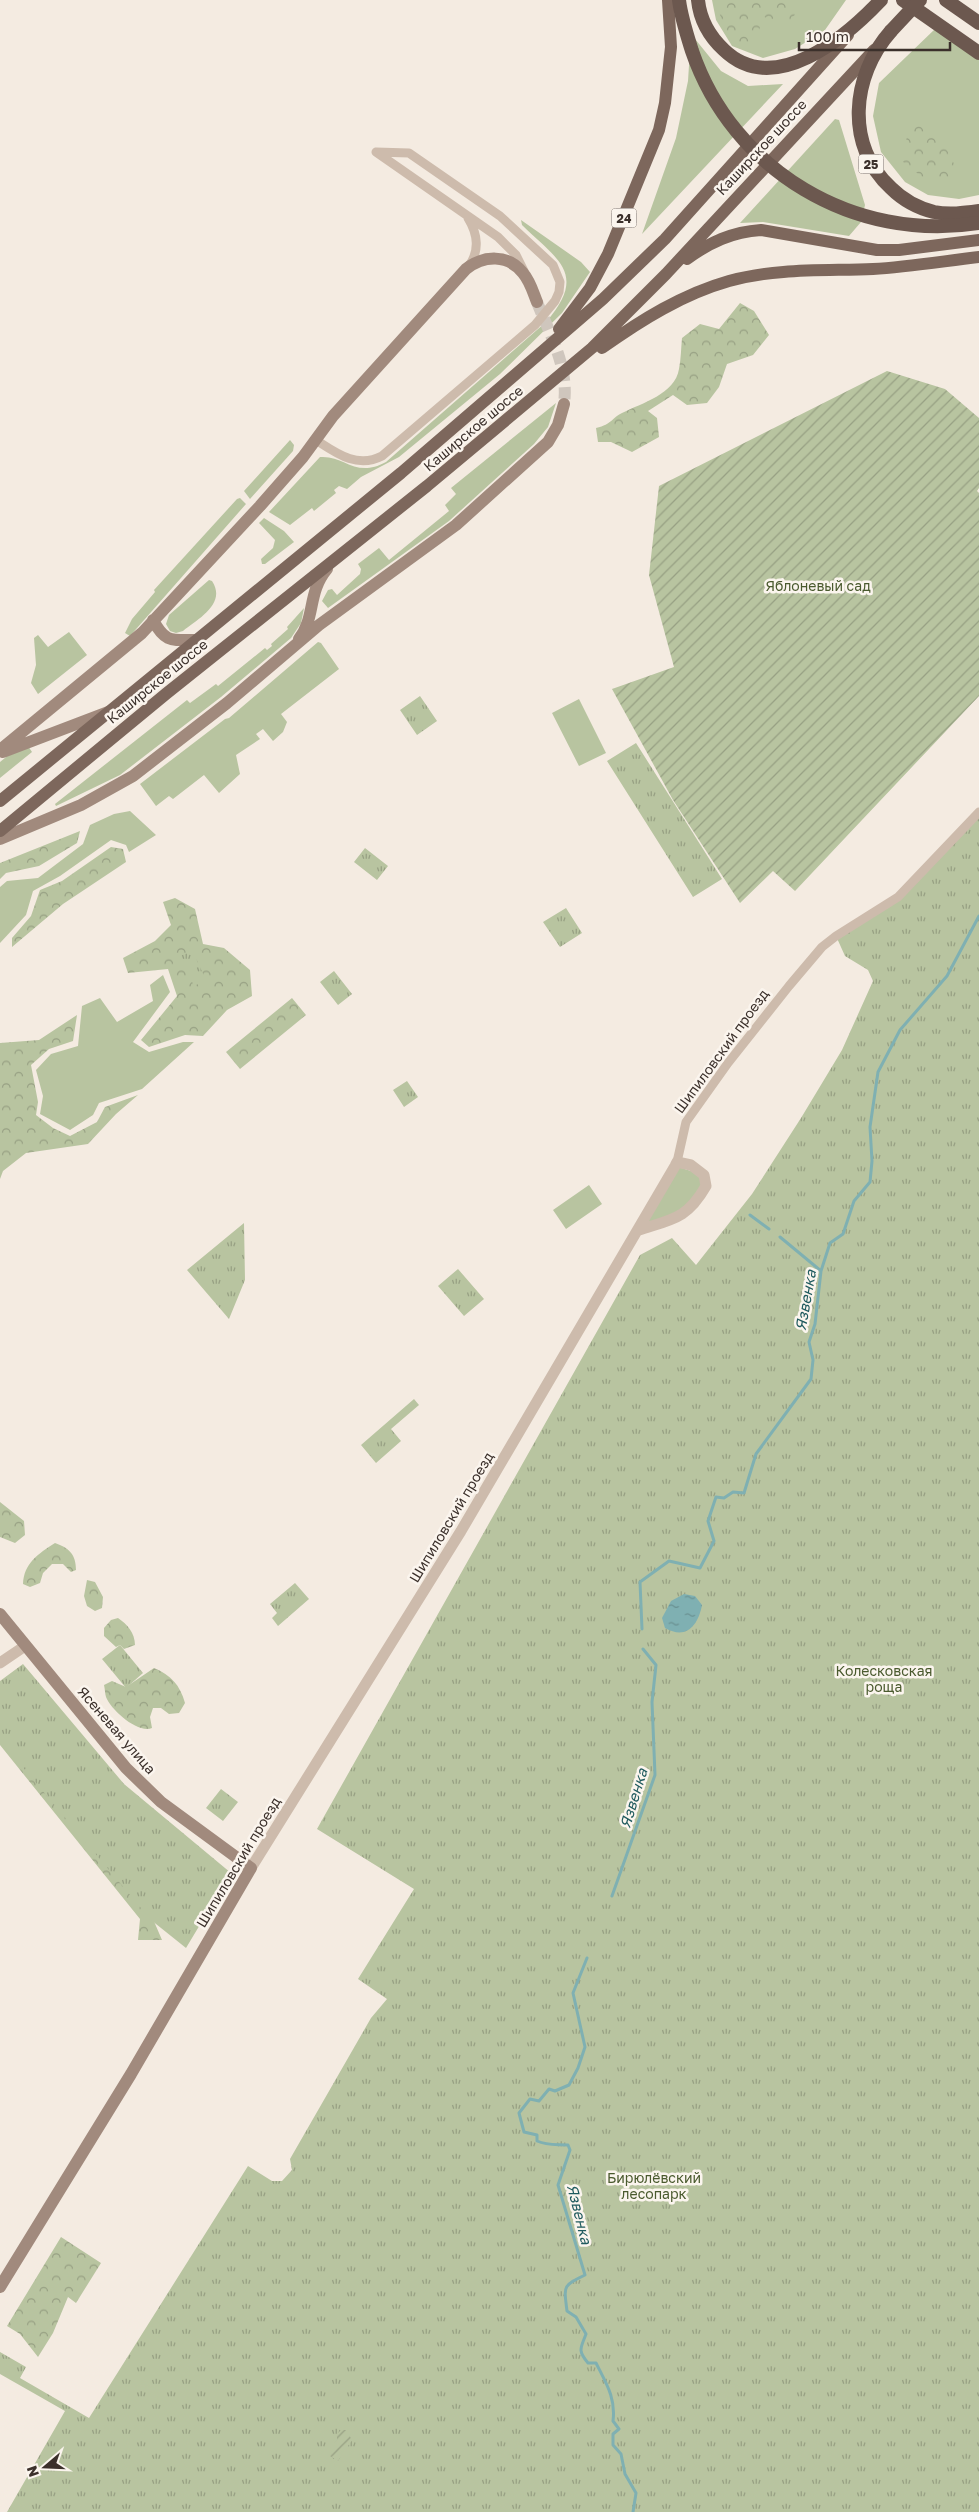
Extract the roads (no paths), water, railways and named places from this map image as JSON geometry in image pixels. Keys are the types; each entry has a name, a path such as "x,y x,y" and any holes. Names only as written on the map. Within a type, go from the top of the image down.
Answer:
{"highway":[{"path":"680,0 692,51 712,97 731,125 749,146 780,174 811,195 845,210 880,221 916,226 979,223"},
{"path":"698,0 705,26 715,42 728,54 740,60 764,67 801,62 826,47 864,18"},
{"name":"Каширское шоссе","path":"864,18 881,0"},
{"path":"903,0 979,53"},
{"name":"Каширское шоссе","path":"880,44 920,0"},
{"path":"946,0 979,23"},
{"name":"25","path":"880,44 862,83 858,105 858,128 862,145 870,163 882,180 897,194 914,205 933,212 956,214 979,211"}],"main road":[{"name":"24","path":"545,349 590,288 604,262 626,214 659,130 665,103 670,47 668,0"},
{"name":"Каширское шоссе","path":"0,801 400,473 603,299 664,239 864,18"},
{"name":"Каширское шоссе","path":"0,831 464,456 566,370 623,319 880,44"},
{"path":"666,274 717,240 745,231 778,232 858,249 898,250 979,240"},
{"path":"566,370 666,306 728,281 782,272 875,269 979,257"},
{"path":"0,752 134,640 260,506 316,440 333,416 466,269 482,260 498,259 515,266 527,279 537,302"},
{"path":"0,839 82,805 133,776 227,703 293,647 444,534 538,452 553,434 564,404"},
{"path":"293,647 305,629 317,582 339,556"},
{"path":"153,620 161,634 168,639 196,640"},
{"path":"0,752 110,711"},
{"name":"Ясеневая улица","path":"0,1614 126,1768 161,1802 251,1868"},
{"name":"Шипиловский проезд","path":"0,2288 131,2074 251,1868"}],"street":[{"path":"316,440 338,454 352,460 364,462 375,460 385,454 535,325 555,301 559,292 560,278 555,268 512,225 414,156 402,152 376,152 512,250 527,279"},
{"path":"464,214 471,224 476,242 475,254 466,269"},
{"name":"Шипиловский проезд","path":"251,1868 461,1531 639,1230 677,1162 686,1122 728,1063 789,986 829,942 898,896 979,812"},
{"path":"639,1230 682,1215 696,1203 706,1186 704,1175 691,1165 677,1162"},
{"path":"0,1663 25,1646"}],"water":[{"path":"684,1594 695,1596 702,1605 694,1625 685,1632 672,1631 665,1628 662,1618 671,1601"}],"waterway":[{"name":"Язвенка","path":"642,1629 640,1582 669,1561 700,1568 714,1541 708,1521 716,1497 724,1498 733,1492 744,1493 756,1454 811,1379 813,1360 809,1342 815,1324 821,1271 830,1243 843,1234 854,1201 870,1182 872,1161 870,1127 878,1072 900,1030 947,976 979,916"},
{"path":"750,1215 769,1229"},
{"path":"780,1237 821,1271"},
{"name":"Язвенка","path":"612,1896 655,1775 652,1702 656,1665 643,1649"},
{"name":"Язвенка","path":"587,1958 573,1993 585,2047 578,2068 569,2085 555,2091 549,2089 539,2101 530,2099 519,2113 524,2132 537,2135 537,2141 541,2143 568,2145 570,2150 558,2185 585,2275 572,2282 566,2288 567,2311 576,2317 586,2334 581,2349 582,2355 588,2363 596,2363 612,2398 613,2421 619,2429 613,2434 613,2445 621,2454 625,2474 636,2493 633,2512"}],"tunnel":[{"path":"537,302 553,339 561,364 565,390 564,404"}],"park label":[{"name":"Яблоневый сад","path":"818,585"},
{"name":"Колесковская роща","path":"884,1678"},
{"name":"Бирюлёвский лесопарк","path":"654,2186"}]}
